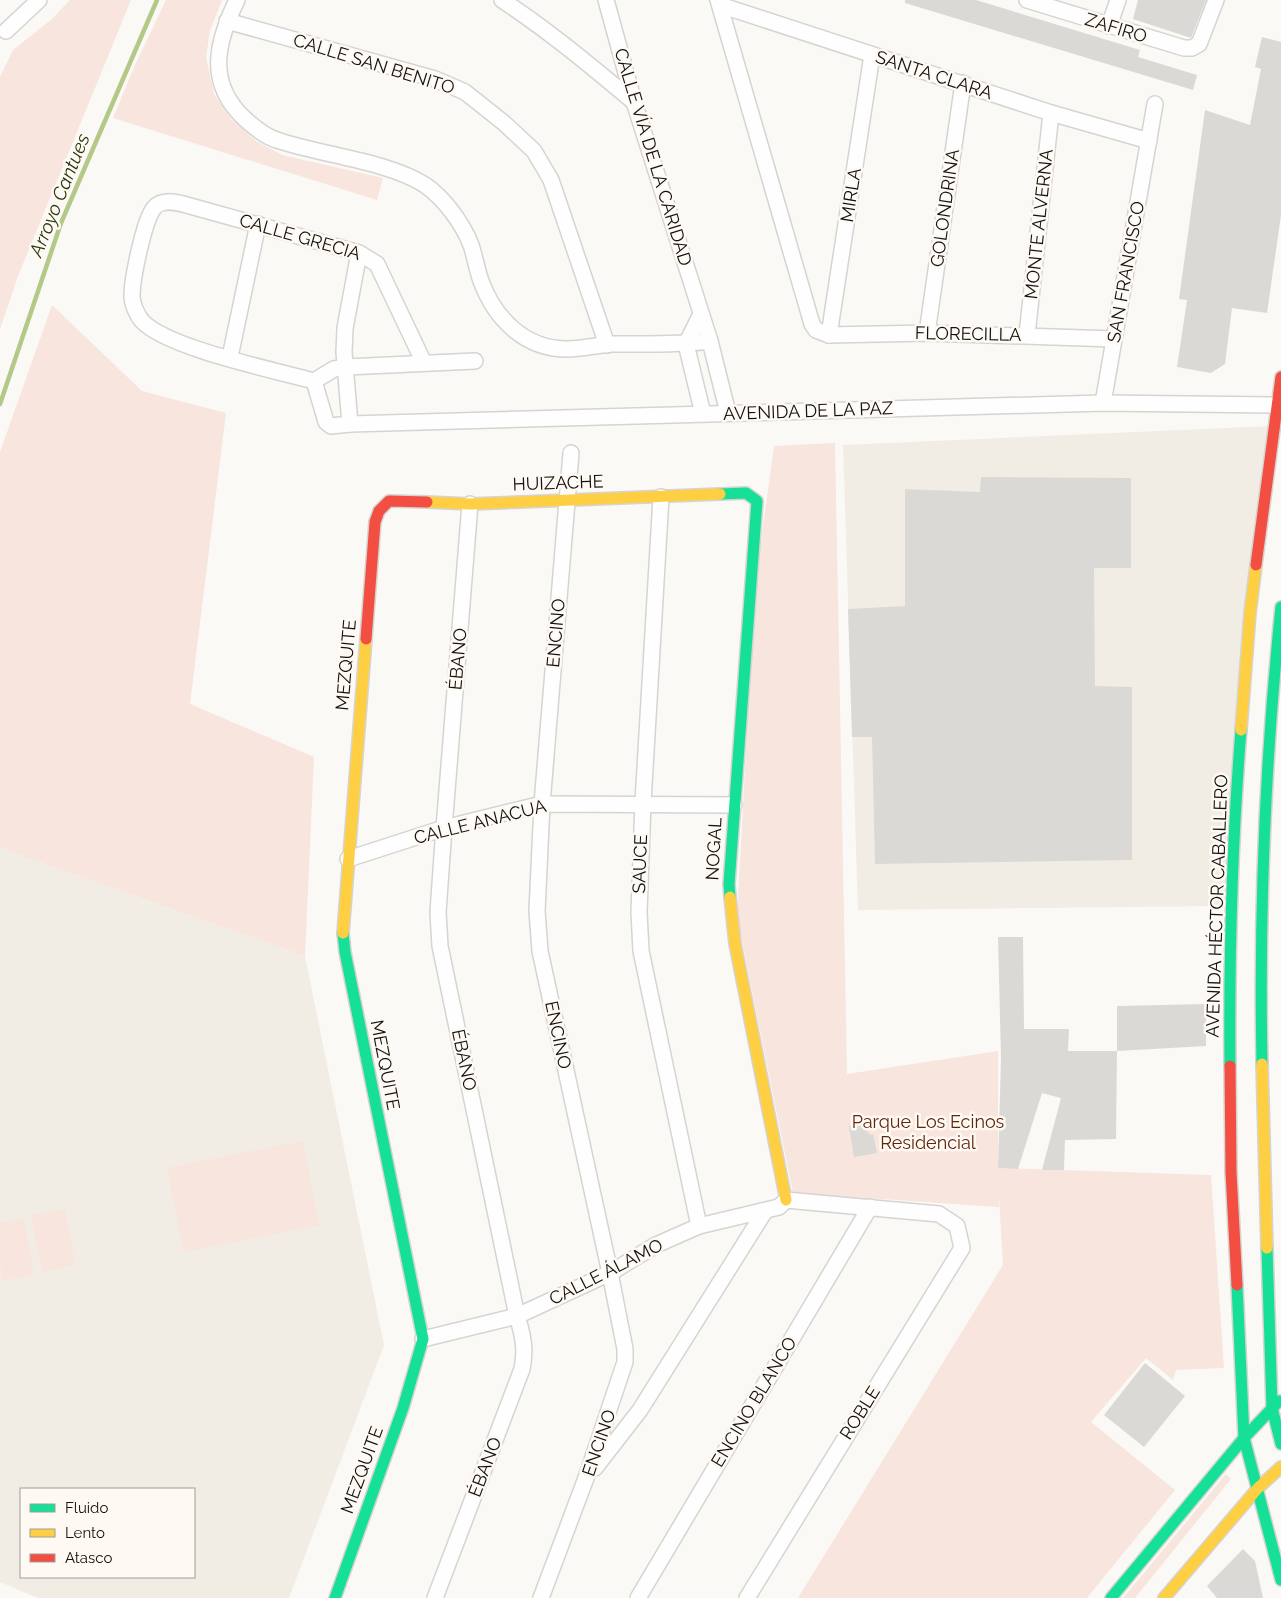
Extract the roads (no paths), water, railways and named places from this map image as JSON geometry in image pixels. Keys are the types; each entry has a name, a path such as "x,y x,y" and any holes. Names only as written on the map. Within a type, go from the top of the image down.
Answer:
{"main road":[{"name":"AVENIDA HÉCTOR CABALLERO","path":"1281,377 1279,405 1250,613 1235,808 1232,910 1231,1172 1244,1438 1281,1580"},
{"name":"HUIZACHE","path":"375,522 383,505 395,500 470,504 746,493 754,497"},
{"name":"NOGAL","path":"754,497 758,507 729,884 735,944 786,1200"},
{"name":"MEZQUITE","path":"338,1597 403,1408 423,1339 345,952 343,930 375,522"},
{"path":"1281,607 1268,727 1261,839 1260,1033 1272,1408 1281,1444"},
{"path":"1269,1342 1281,1353"},
{"path":"1111,1598 1244,1438 1281,1399"},
{"path":"1164,1598 1258,1488 1281,1467"}],"street":[{"path":"237,0 227,21 217,55 219,77 225,95 234,109 255,128 276,140 384,169 412,178 426,186 459,223 471,244 481,281 492,307 514,331 549,347 567,349 607,344 686,344 710,341"},
{"path":"502,0 585,61 634,102"},
{"name":"CALLE VÍA DE LA CARIDAD","path":"606,0 634,102 710,341 728,413"},
{"name":"ZAFIRO","path":"1027,0 1184,48 1192,48 1203,38 1216,0"},
{"path":"1109,26 1118,0"},
{"path":"6,31 32,2"},
{"name":"SANTA CLARA","path":"719,3 1051,113 1149,141"},
{"name":"SANTA CLARA","path":"719,3 812,324 825,334"},
{"name":"CALLE SAN BENITO","path":"227,21 435,79 465,92 504,123 534,151 551,180 607,344"},
{"name":"MIRLA","path":"825,334 872,55"},
{"name":"GOLONDRINA","path":"927,333 963,83"},
{"name":"SAN FRANCISCO","path":"1103,404 1155,104"},
{"name":"MONTE ALVERNA","path":"1027,335 1051,113"},
{"name":"CALLE GRECIA","path":"314,381 178,343 165,337 142,321 136,312 132,298 138,259 148,222 155,207 162,203 172,202 258,224 358,253 377,264 424,363"},
{"path":"230,357 258,224"},
{"path":"358,253 345,328 344,352 346,367 342,425 331,426 326,422 314,381 334,369 346,367 475,361"},
{"path":"701,314 686,344 703,414"},
{"name":"FLORECILLA","path":"825,334 927,333 1114,338"},
{"name":"AVENIDA DE LA PAZ","path":"342,425 1103,404 1279,405"},
{"name":"ENCINO","path":"541,1598 586,1478 626,1362 610,1273 540,951 537,911 542,804 571,453"},
{"name":"SAUCE","path":"661,497 642,802 639,912 641,951 699,1226"},
{"name":"ÉBANO","path":"435,1598 522,1369 525,1339 517,1316 440,946 438,912 470,504"},
{"name":"CALLE ANACUA","path":"348,859 444,828 542,804 642,802 734,804"},
{"path":"786,1200 870,1208"},
{"name":"CALLE ÁLAMO","path":"423,1339 517,1316 610,1273 656,1245 699,1226 779,1207 786,1200"},
{"name":"ROBLE","path":"747,1598 962,1248 957,1226 938,1214 870,1208"},
{"name":"ENCINO BLANCO","path":"638,1598 870,1208"},
{"path":"586,1478 640,1410 765,1211"}],"waterway":[{"name":"Arroyo Cantues","path":"0,404 61,223 157,0"}],"park label":[{"name":"Parque Los Ecinos Residencial","path":"928,1132"}]}
